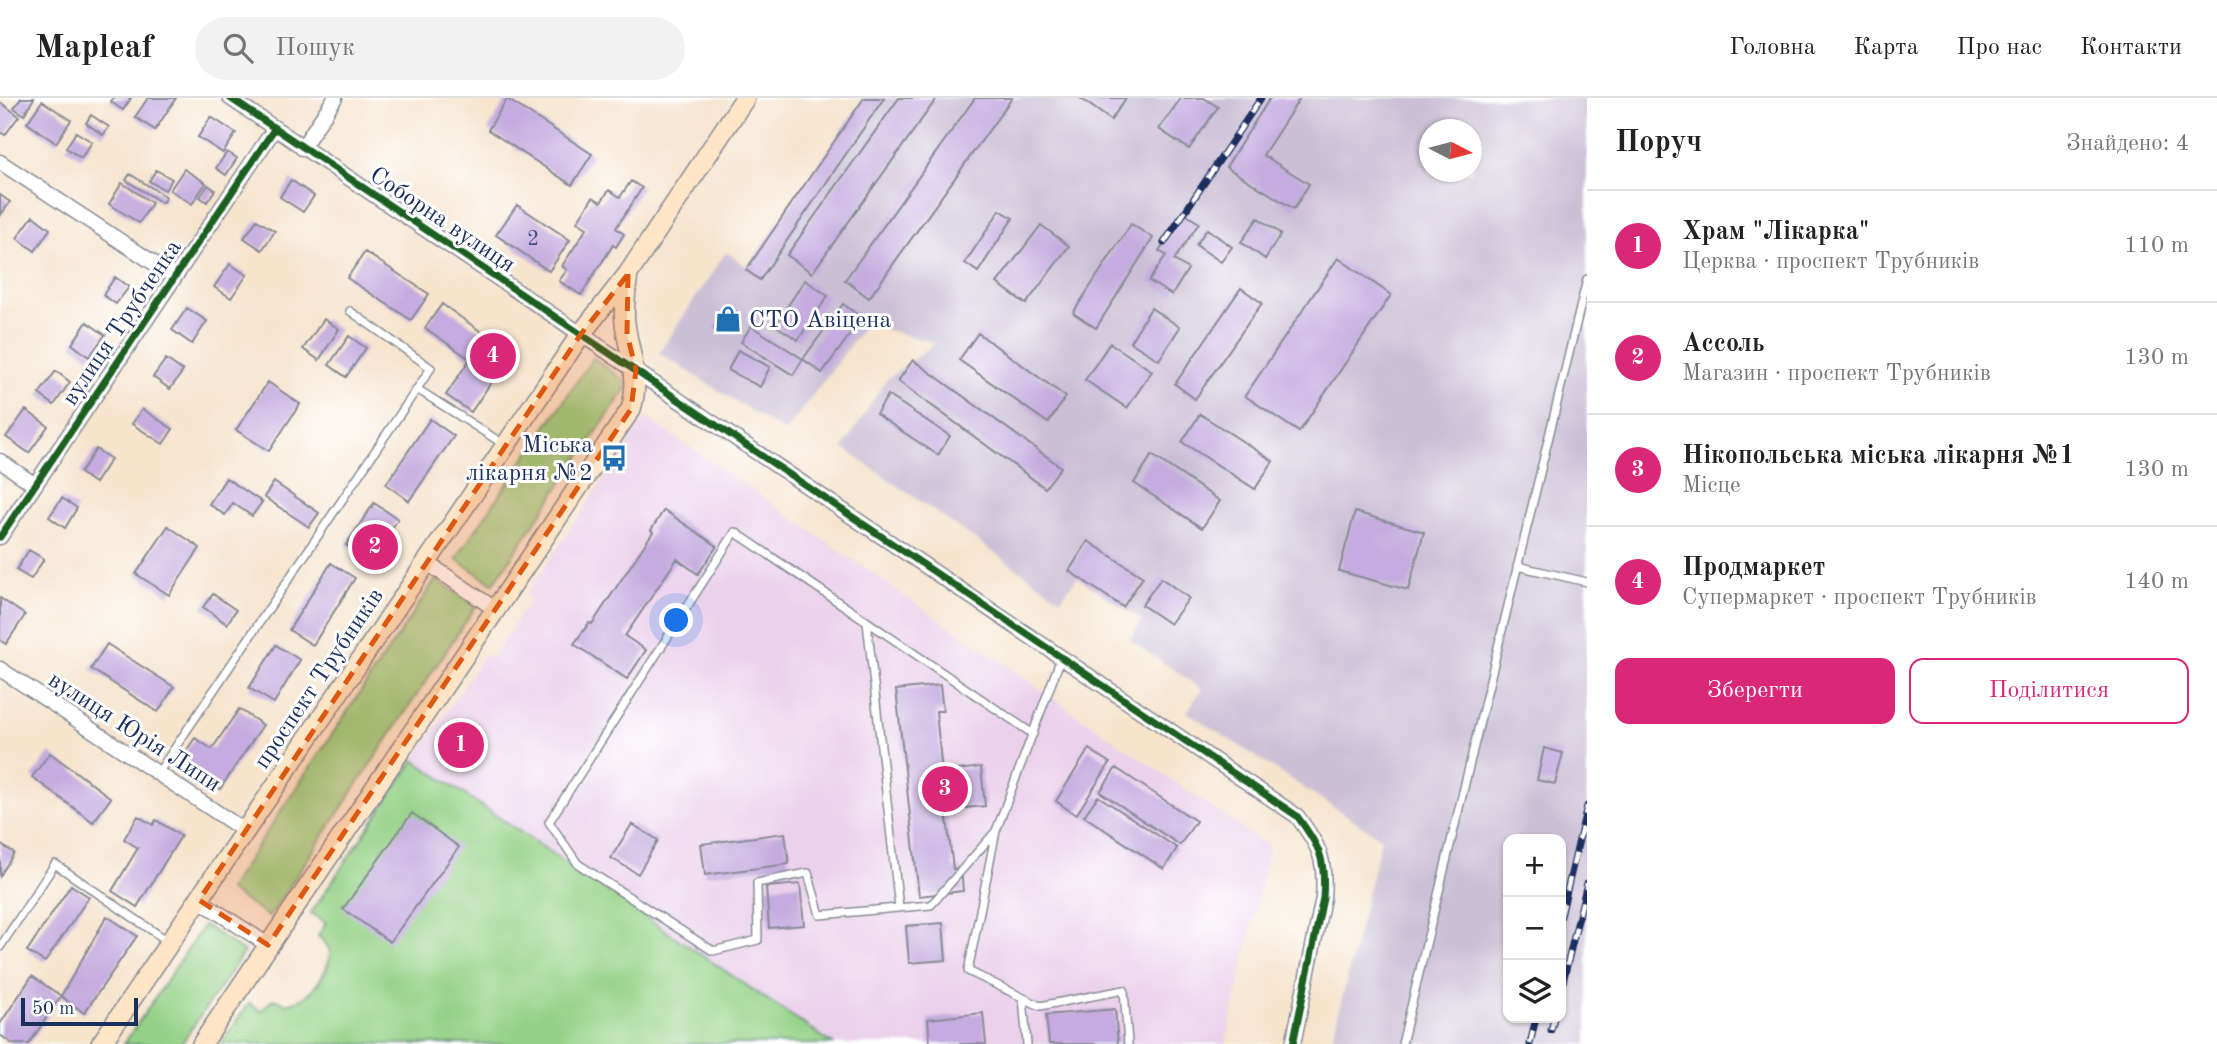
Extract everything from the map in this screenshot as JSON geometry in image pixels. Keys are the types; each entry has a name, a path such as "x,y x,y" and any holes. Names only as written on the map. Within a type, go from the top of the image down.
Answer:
{"main road":[{"name":"проспект Трубників","path":"102,1044 426,562 581,334 628,274 745,98"},
{"name":"проспект Трубників","path":"202,1044 632,409 637,392 636,370 624,320 628,274"}],"street":[{"name":"Соборна вулиця","path":"230,98 1297,816 1317,843 1325,874 1323,898 1293,1044"},
{"path":"302,148 335,98"},
{"name":"вулиця Трубченка","path":"0,537 275,128"},
{"path":"0,162 175,277"},
{"path":"0,461 35,485"},
{"path":"426,562 495,609"},
{"name":"вулиця Юрія Липи","path":"0,669 245,831"},
{"path":"199,900 268,945"}],"lane":[{"path":"1403,1044 1587,278"},
{"path":"158,773 431,369 350,311"},
{"path":"417,389 506,445"},
{"path":"996,831 931,905 820,915 808,873 757,883 758,940 713,951 578,864 549,822 735,532 1032,734"},
{"path":"1517,566 1587,582"},
{"path":"867,621 899,908"},
{"path":"1062,658 996,831 968,971 1040,1006 1124,990 1128,1044"},
{"path":"0,947 55,864 170,943"},
{"path":"1024,998 1027,1044"}],"highlighted area":[{"path":"628,274 627,334 636,370 631,409 268,945 199,900 581,334"}],"shaded area":[{"path":"865,98 1587,98 1587,1044 1331,1044 1381,838 1187,712 1202,689 1130,640 1142,620 1077,577 1061,599 843,448 886,380 935,343 866,324 785,432 659,353 726,252 749,268"},
{"path":"646,417 1269,847 1226,1044 833,1044 414,760 485,654 492,658 530,600 525,596"}],"green space":[{"path":"593,358 629,384 493,584 456,559"},
{"path":"436,579 476,606 269,917 228,890"},
{"path":"414,760 833,1044 221,1044 249,1003 261,1011 273,999 287,1004 303,998 318,983 330,955 328,947 318,936 326,923 311,913"},
{"path":"204,925 244,952 181,1044 124,1044"}],"building":[{"path":"21,98 34,98 24,115 14,108"},
{"path":"113,98 131,98 123,110 111,102"},
{"path":"148,98 176,98 155,130 135,117"},
{"path":"864,98 884,98 760,280 746,270"},
{"path":"899,98 937,98 812,273 787,255"},
{"path":"975,98 1012,98 869,298 845,280"},
{"path":"1080,98 1126,98 1111,120"},
{"path":"1181,98 1204,98 1218,107 1189,149 1159,129"},
{"path":"1270,98 1300,98 1263,155 1309,184 1294,209 1226,167"},
{"path":"507,99 592,154 572,185 488,130"},
{"path":"42,101 71,120 56,143 27,123"},
{"path":"0,102 19,116 5,135 0,132"},
{"path":"91,115 109,127 103,135 86,123"},
{"path":"211,117 236,133 223,153 198,137"},
{"path":"76,132 92,142 81,158 66,148"},
{"path":"227,152 237,158 226,175 216,168"},
{"path":"184,169 206,183 192,204 170,190"},
{"path":"156,170 172,179 165,190 149,181"},
{"path":"130,174 166,197 162,203 126,180"},
{"path":"291,180 314,196 303,212 280,197"},
{"path":"631,181 642,188 616,228 624,234 616,247 613,245 581,295 559,281 567,270 562,266 587,228 577,222 593,197 601,202 609,190 620,197"},
{"path":"122,183 152,203 139,223 109,204"},
{"path":"208,185 215,190 207,202 200,197"},
{"path":"0,195 10,202 0,216"},
{"path":"517,205 570,240 549,271 496,235"},
{"path":"1000,210 1013,218 978,272 965,263"},
{"path":"1185,214 1199,223 1174,260 1188,269 1172,295 1149,281 1166,255 1159,251"},
{"path":"33,216 50,229 35,251 17,238"},
{"path":"1258,218 1281,234 1265,259 1241,242"},
{"path":"257,220 275,231 262,250 244,238"},
{"path":"1131,224 1153,238 1096,328 1073,313"},
{"path":"1041,225 1069,246 1026,304 997,283"},
{"path":"1207,229 1232,247 1221,262 1196,245"},
{"path":"365,252 429,294 411,320 347,278"},
{"path":"1338,258 1391,295 1299,432 1245,396"},
{"path":"230,264 247,275 231,298 214,287"},
{"path":"115,277 129,287 116,304 103,295"},
{"path":"805,280 828,296 798,340 775,325"},
{"path":"1241,288 1262,303 1195,399 1175,384"},
{"path":"442,304 511,353 471,412 446,395 470,359 425,328"},
{"path":"843,304 862,318 822,373 803,359"},
{"path":"727,306 740,314 727,335 714,328"},
{"path":"187,308 207,321 192,344 172,330"},
{"path":"1151,308 1180,327 1159,360 1130,342"},
{"path":"324,319 339,329 319,360 303,349"},
{"path":"87,322 105,335 89,357 72,344"},
{"path":"751,326 803,359 793,375 741,342"},
{"path":"978,333 1066,397 1048,423 959,360"},
{"path":"349,336 366,348 346,377 329,365"},
{"path":"1110,343 1152,371 1127,408 1085,380"},
{"path":"738,350 770,367 760,387 728,370"},
{"path":"166,359 183,371 170,389 153,377"},
{"path":"913,360 1061,467 1045,488 898,381"},
{"path":"56,371 70,382 54,405 39,394"},
{"path":"268,382 300,404 269,451 236,430"},
{"path":"888,395 950,436 938,455 876,414"},
{"path":"142,409 173,429 163,444 132,424"},
{"path":"26,410 48,426 29,453 6,437"},
{"path":"1200,414 1273,461 1255,489 1182,442"},
{"path":"430,419 454,436 409,501 386,484"},
{"path":"96,449 111,459 95,483 80,473"},
{"path":"1152,455 1220,501 1202,528 1134,483"},
{"path":"226,478 262,502 252,516 233,503 225,515 209,504"},
{"path":"274,482 319,513 309,527 264,497"},
{"path":"62,498 77,508 65,528 49,517"},
{"path":"374,503 398,519 370,561 346,545"},
{"path":"664,510 717,546 698,574 677,559 625,636 646,650 627,679 574,644 589,623 592,624 653,532 651,530"},
{"path":"1355,512 1424,532 1408,590 1339,571"},
{"path":"168,526 200,548 169,595 136,574"},
{"path":"1088,541 1143,577 1123,607 1069,571"},
{"path":"29,550 44,559 31,579 16,570"},
{"path":"331,563 355,578 313,645 289,630"},
{"path":"1161,578 1189,598 1170,624 1142,605"},
{"path":"213,594 236,610 227,624 203,607"},
{"path":"0,598 25,615 6,644 0,640"},
{"path":"107,644 174,687 158,712 91,669"},
{"path":"276,645 300,660 274,703 249,688"},
{"path":"940,685 943,711 936,711 942,772 981,767 985,806 946,810 953,869 961,868 963,891 919,896 896,690"},
{"path":"239,709 263,725 220,789 179,761 195,738 212,749"},
{"path":"1544,748 1563,753 1555,784 1537,780"},
{"path":"1089,749 1110,763 1076,815 1056,801"},
{"path":"50,753 111,798 93,822 32,777"},
{"path":"1116,768 1196,821 1180,845 1100,792"},
{"path":"1098,796 1177,848 1164,869 1084,816"},
{"path":"412,813 459,847 390,942 343,909"},
{"path":"138,816 153,825 156,820 181,836 137,907 112,891 138,848 124,839"},
{"path":"632,824 658,840 638,874 611,858"},
{"path":"785,833 789,864 705,875 701,844"},
{"path":"0,844 14,853 0,876"},
{"path":"800,884 804,925 769,928 766,887"},
{"path":"71,885 89,897 45,962 27,951"},
{"path":"107,916 137,936 84,1013 61,996"},
{"path":"943,923 946,960 909,963 906,926"},
{"path":"32,976 61,996 29,1044 13,1044 0,1035 0,1024"},
{"path":"1115,1009 1118,1044 1049,1044 1046,1015"},
{"path":"983,1013 986,1044 930,1044 928,1019"}],"railway":[{"path":"1164,243 1261,98"},
{"path":"1565,897 1587,806"},
{"path":"1566,969 1587,883"},
{"path":"1530,1044 1535,1023"},
{"path":"1551,1030 1553,1023"}],"cycle path":[{"path":"230,98 1297,816 1320,854 1324,885 1293,1044"},
{"path":"0,537 275,128"}],"place":[{"name":"СТО Авіцена","path":"728,319"},
{"name":"Продмаркет","path":"493,356"},
{"name":"Міська лікарня №2","path":"614,458"},
{"name":"Ассоль","path":"375,547"},
{"name":"Храм \"Лікарка\"","path":"461,745"},
{"name":"Нікопольська міська лікарня №1","path":"945,789"}]}
